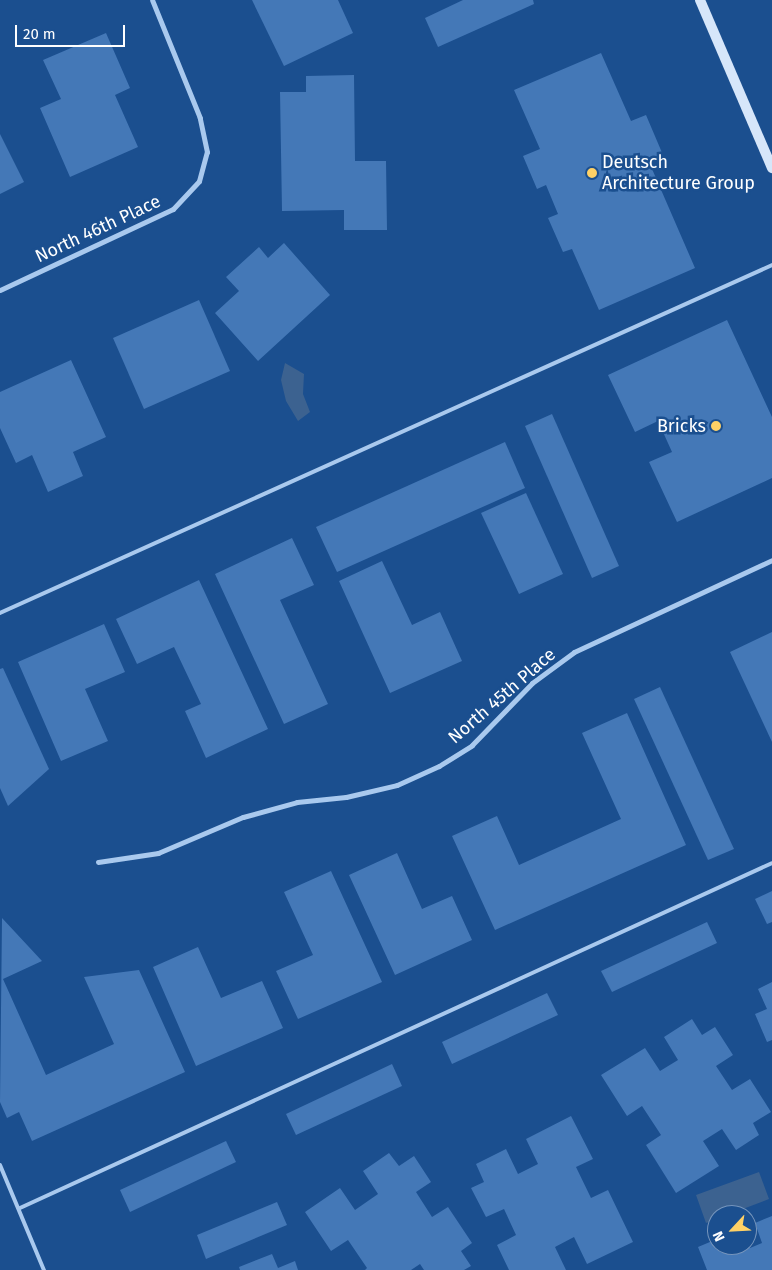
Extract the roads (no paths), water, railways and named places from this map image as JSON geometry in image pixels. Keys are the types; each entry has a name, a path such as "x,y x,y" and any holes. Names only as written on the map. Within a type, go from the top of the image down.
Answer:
{"main road":[{"path":"700,0 772,168"}],"street":[{"name":"North 46th Place","path":"0,290 173,209 199,181 206,152 200,118 152,0"},
{"name":"North 45th Place","path":"98,862 158,853 243,818 297,802 346,797 397,785 439,766 472,745 532,683 574,652 772,560"}],"lane":[{"path":"0,613 772,265"},
{"path":"20,1208 772,863"},
{"path":"0,1165 20,1208 44,1270"}],"water":[{"path":"285,363 304,374 303,394 310,412 298,421 286,401 281,380"},
{"path":"759,1172 769,1199 753,1205 707,1205 706,1223 696,1195"}],"place":[{"name":"Deutsch Architecture Group","path":"592,173"},
{"name":"Bricks","path":"716,426"}]}
